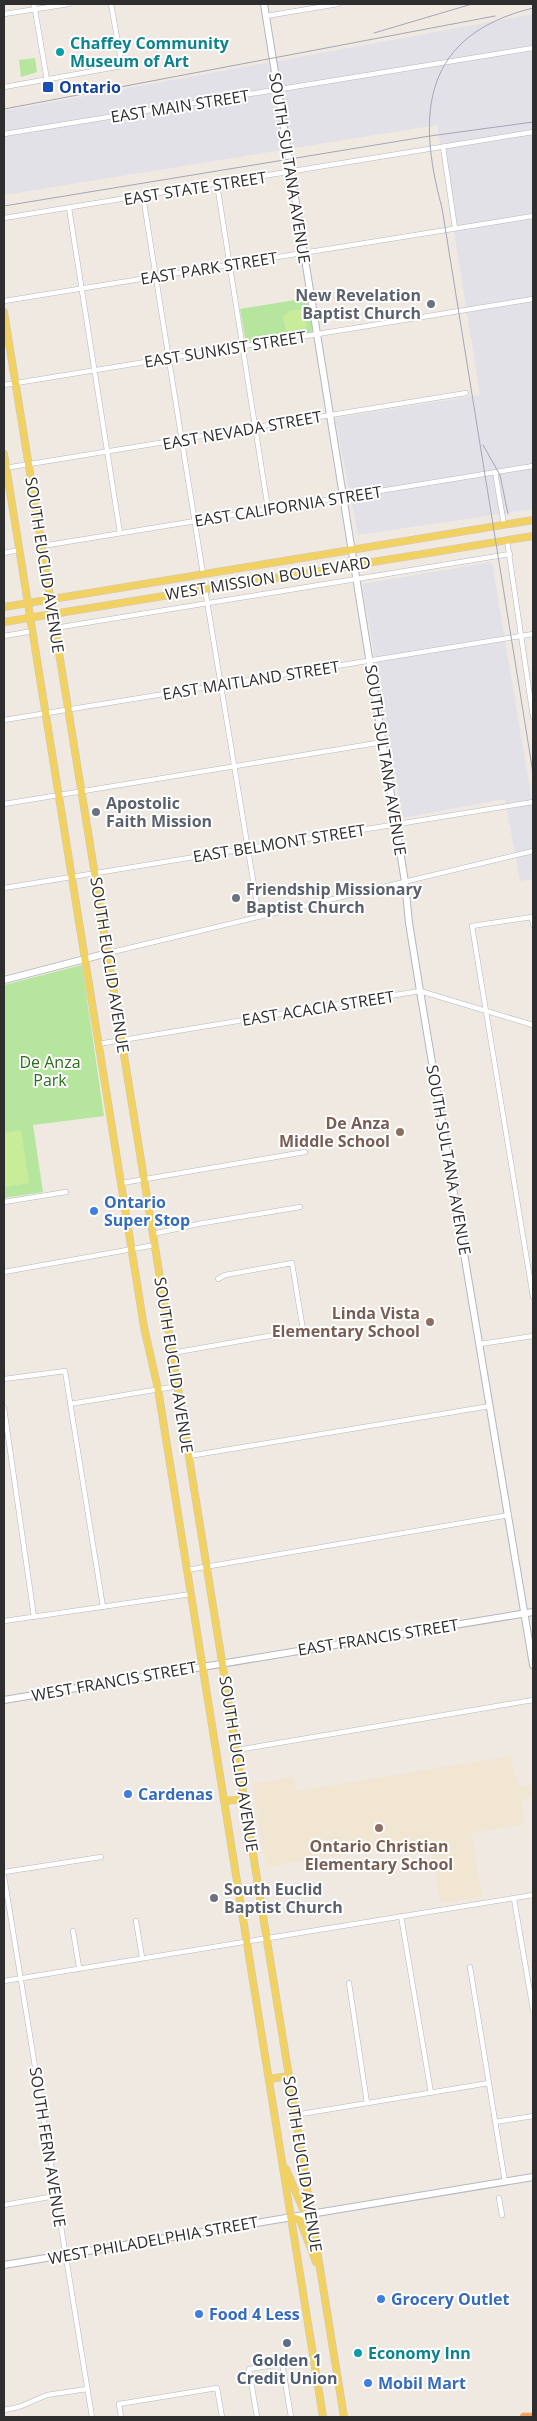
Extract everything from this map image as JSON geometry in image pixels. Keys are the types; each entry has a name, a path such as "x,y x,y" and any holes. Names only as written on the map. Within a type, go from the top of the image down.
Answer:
{"highway":[{"path":"524,2417 533,2416"}],"main road":[{"name":"SOUTH EUCLID AVENUE","path":"4,312 224,1663 266,1939 344,2417"},
{"name":"SOUTH EUCLID AVENUE","path":"4,454 144,1327 158,1389 192,1594 323,2417"},
{"path":"4,607 533,520"},
{"name":"WEST MISSION BOULEVARD","path":"4,622 533,536"},
{"path":"225,1801 244,1799"},
{"path":"269,2079 288,2076"},
{"path":"279,2143 286,2169 302,2207 311,2213"},
{"path":"291,2217 300,2222 321,2276"}],"street":[{"path":"4,14 34,6 69,4"},
{"path":"4,87 122,66 111,4"},
{"name":"SOUTH SULTANA AVENUE","path":"264,4 406,882 409,923 420,991 533,1665"},
{"path":"266,16 338,4"},
{"path":"34,6 47,80"},
{"name":"EAST MAIN STREET","path":"4,134 533,48"},
{"name":"EAST STATE STREET","path":"4,218 533,132"},
{"path":"443,147 455,228"},
{"path":"217,184 268,509"},
{"path":"143,196 203,574"},
{"path":"69,208 120,533"},
{"name":"EAST PARK STREET","path":"4,301 533,216"},
{"name":"EAST SUNKIST STREET","path":"4,384 533,299"},
{"name":"EAST NEVADA STREET","path":"5,468 182,441 466,393"},
{"name":"EAST CALIFORNIA STREET","path":"42,546 533,466"},
{"path":"496,472 504,525"},
{"path":"507,540 533,718"},
{"path":"4,553 19,550"},
{"path":"55,628 510,554"},
{"path":"205,589 258,916"},
{"path":"4,636 32,631"},
{"name":"EAST MAITLAND STREET","path":"4,720 533,634"},
{"path":"4,804 383,742"},
{"name":"EAST BELMONT STREET","path":"4,888 533,802"},
{"path":"4,980 258,916 533,851"},
{"path":"533,925 532,917 472,926 533,1297"},
{"name":"EAST ACACIA STREET","path":"98,1044 420,991 533,1025"},
{"path":"122,1183 305,1152"},
{"path":"4,1202 66,1192"},
{"path":"153,1234 198,1224 300,1207"},
{"path":"4,1272 155,1245"},
{"path":"172,1352 303,1330 292,1264 225,1275 218,1280"},
{"path":"480,1344 533,1336"},
{"path":"4,1379 65,1371 103,1607"},
{"path":"70,1404 178,1386"},
{"path":"189,1456 490,1406"},
{"path":"4,1408 34,1616"},
{"path":"187,1570 509,1515"},
{"path":"4,1621 192,1594"},
{"name":"EAST FRANCIS STREET","path":"224,1663 533,1612"},
{"name":"WEST FRANCIS STREET","path":"4,1700 224,1663"},
{"path":"237,1750 533,1700"},
{"path":"4,1872 101,1857"},
{"name":"SOUTH FERN AVENUE","path":"4,1876 92,2417"},
{"path":"4,1981 80,1967 266,1939 533,1895"},
{"path":"514,1899 533,2010"},
{"path":"401,1916 431,2093"},
{"path":"136,1921 142,1957"},
{"path":"73,1931 80,1967"},
{"path":"470,1967 505,2182"},
{"path":"348,1983 367,2103"},
{"path":"295,2115 488,2083"},
{"path":"495,2122 533,2116"},
{"name":"WEST PHILADELPHIA STREET","path":"4,2265 533,2177"},
{"path":"4,2205 55,2196"},
{"path":"499,2198 502,2215"},
{"path":"257,2417 249,2369 313,2359"},
{"path":"282,2363 291,2417"},
{"path":"121,2417 119,2404 217,2388 222,2417"},
{"path":"4,2410 19,2407 47,2395 87,2389"}],"shaded area":[{"path":"533,14 533,509 358,535 335,418 480,395 437,125 4,195 4,111"},
{"path":"492,562 533,807 533,879 520,881 505,799 403,818 362,584"},
{"name":"Ontario Christian Elementary School","path":"511,1756 514,1775 517,1775 519,1787 533,1785 533,1797 521,1800 525,1824 471,1833 482,1897 440,1903 430,1840 266,1867 252,1784 294,1777 296,1791"}],"green space":[{"path":"35,58 37,72 21,77 19,60"},
{"path":"307,298 313,332 246,343 240,309"},
{"path":"304,309 307,326 286,331 283,317 289,311"},
{"name":"De Anza Park","path":"82,965 104,1116 33,1125 43,1192 4,1198 4,985"},
{"path":"21,1130 29,1183 4,1187 4,1133"}],"railway":[{"path":"374,33 472,4"},
{"path":"533,8 496,20 469,37 449,58 436,82 430,110 430,140 434,173 442,208 533,773"},
{"path":"4,109 495,16"},
{"path":"4,206 430,136 533,122"},
{"path":"483,445 500,475 508,514"}],"place":[{"name":"Chaffey Community Museum of Art","path":"60,52"},
{"name":"Ontario","path":"48,87"},
{"name":"New Revelation Baptist Church","path":"431,304"},
{"name":"Apostolic Faith Mission","path":"96,812"},
{"name":"Friendship Missionary Baptist Church","path":"236,898"},
{"name":"De Anza Middle School","path":"400,1132"},
{"name":"Ontario Super Stop","path":"94,1211"},
{"name":"Linda Vista Elementary School","path":"430,1322"},
{"name":"Cardenas","path":"128,1794"},
{"name":"Ontario Christian Elementary School","path":"379,1828"},
{"name":"South Euclid Baptist Church","path":"214,1898"},
{"name":"Grocery Outlet","path":"381,2299"},
{"name":"Food 4 Less","path":"199,2314"},
{"name":"Golden 1 Credit Union","path":"287,2343"},
{"name":"Economy Inn","path":"358,2353"},
{"name":"Mobil Mart","path":"368,2383"}]}
